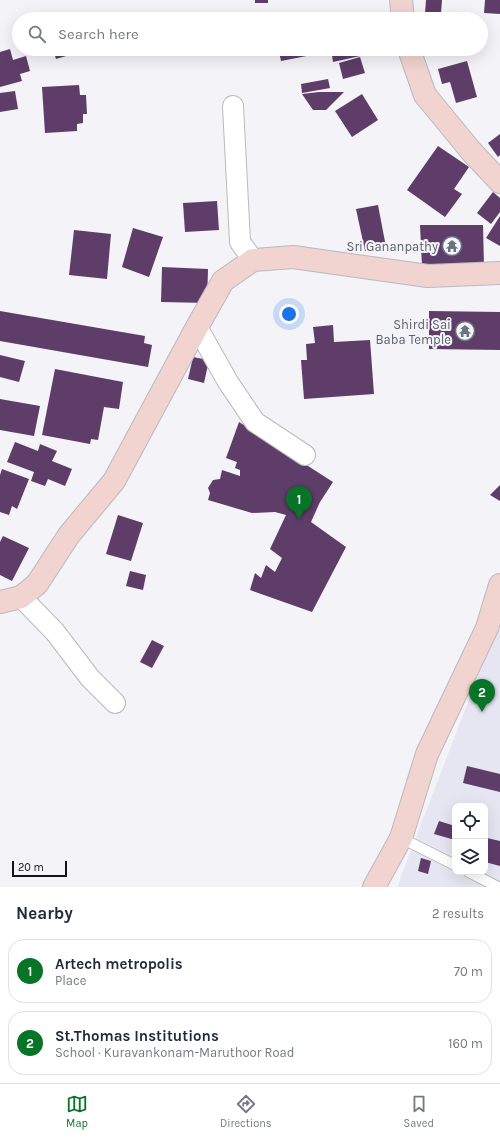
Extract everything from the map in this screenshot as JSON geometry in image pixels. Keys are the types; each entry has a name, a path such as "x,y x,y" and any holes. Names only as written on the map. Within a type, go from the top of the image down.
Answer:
{"main road":[{"path":"401,0 402,12"},
{"path":"411,56 425,95 471,152 500,182"},
{"path":"0,602 21,597 37,584 69,535 114,481 223,281 253,260 293,257 428,276 500,273"},
{"path":"374,887 401,838 427,754 487,628 500,585"}],"street":[{"path":"233,106 240,242 253,260"},
{"path":"197,327 228,382 255,422 305,455"},
{"path":"21,597 54,632 90,678 115,703"}],"lane":[{"path":"401,838 452,864"},
{"path":"475,875 498,887"}],"shaded area":[{"path":"500,619 500,887 398,887 402,874"}],"building":[{"path":"255,0 268,0 268,3 255,3"},
{"path":"426,0 442,0 441,12 425,12"},
{"path":"485,0 500,0 500,14 484,12"},
{"path":"10,49 13,60 26,56 30,71 20,74 22,81 0,87 0,52"},
{"path":"55,56 66,56 56,59"},
{"path":"280,56 307,56 281,61"},
{"path":"332,56 360,56 333,62"},
{"path":"360,57 365,73 343,79 339,63"},
{"path":"467,61 477,97 456,103 450,82 442,84 438,69"},
{"path":"328,79 330,88 302,93 301,84"},
{"path":"79,85 80,95 86,95 87,114 83,114 83,123 77,124 77,131 45,133 42,87"},
{"path":"15,91 18,109 0,112 0,93"},
{"path":"344,92 326,110 313,110 302,94"},
{"path":"362,94 378,120 352,137 335,111"},
{"path":"500,134 500,155 498,157 488,143"},
{"path":"438,146 469,167 454,189 462,194 445,217 407,190"},
{"path":"493,192 500,198 500,212 491,224 477,213"},
{"path":"217,201 219,230 185,232 183,203"},
{"path":"378,205 386,247 365,251 356,209"},
{"path":"500,216 500,246 486,238"},
{"name":"Sri Gananpathy","path":"420,225 483,225 484,267 422,266"},
{"path":"133,228 163,237 149,277 122,267"},
{"path":"74,230 111,234 107,279 69,275"},
{"path":"162,267 208,269 207,303 161,302"},
{"path":"0,311 145,336 144,343 152,345 148,367 0,341"},
{"name":"Shirdi Sai Baba Temple","path":"429,311 500,312 500,350 429,349"},
{"path":"333,325 334,342 370,340 374,394 304,399 301,360 307,360 306,344 315,343 313,327"},
{"path":"0,355 25,361 19,382 0,377"},
{"path":"193,357 209,360 204,383 188,379"},
{"path":"55,369 123,382 119,409 104,407 98,440 91,439 90,444 42,435"},
{"path":"0,399 40,406 34,436 0,430"},
{"path":"239,422 333,482 320,502 311,522 346,547 312,612 250,590 255,573 261,578 266,565 275,572 282,558 270,549 286,515 275,512 252,513 208,500 210,493 208,488 213,480 220,479 222,470 240,476 240,470 235,468 237,462 226,458"},
{"path":"15,442 38,451 40,444 57,451 52,461 72,469 65,486 48,479 45,486 31,481 34,472 7,462"},
{"path":"2,469 29,479 17,509 12,506 9,515 0,512 0,475"},
{"path":"500,485 500,501 490,495"},
{"path":"118,515 143,523 131,561 106,554"},
{"path":"3,536 29,548 12,581 0,575 0,542"},
{"path":"130,571 146,575 143,590 126,586"},
{"path":"152,640 164,646 152,668 140,662"},
{"path":"467,766 500,774 500,792 463,783"},
{"path":"439,821 452,825 452,839 434,834"},
{"path":"488,838 500,841 500,866 488,863"},
{"path":"421,858 431,861 428,874 418,871"}],"place":[{"name":"Sri Gananpathy","path":"452,246"},
{"name":"Shirdi Sai Baba Temple","path":"465,331"},
{"name":"Artech metropolis","path":"299,519"},
{"name":"St.Thomas Institutions","path":"482,712"}]}
